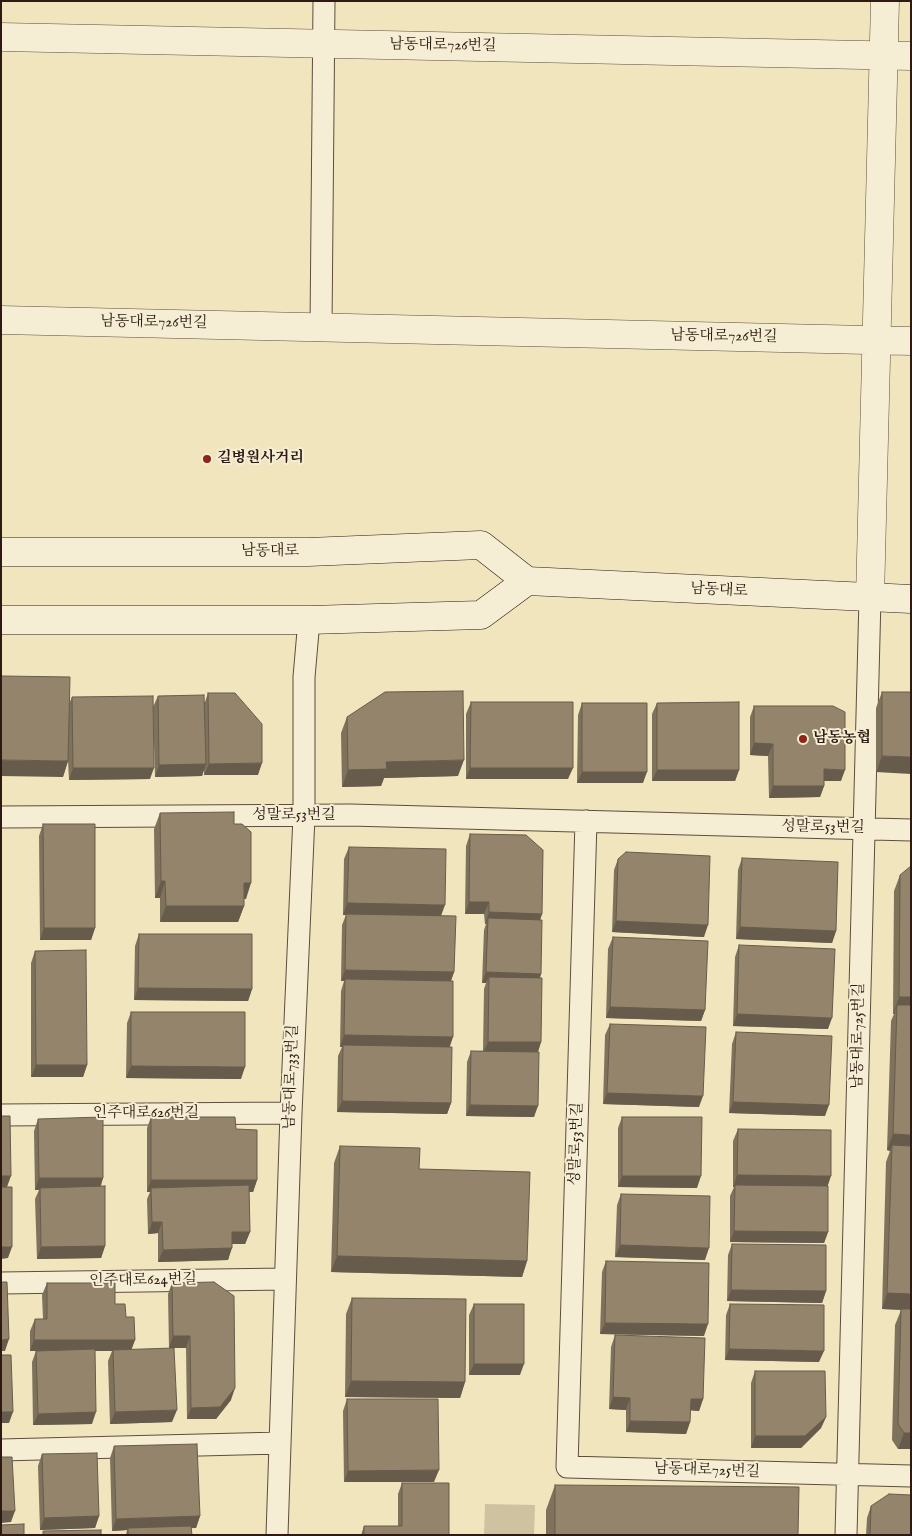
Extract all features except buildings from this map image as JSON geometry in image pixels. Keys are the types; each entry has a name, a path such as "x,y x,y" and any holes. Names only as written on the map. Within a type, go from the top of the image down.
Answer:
{"street":[{"path":"870,598 886,1"},
{"name":"남동대로726번길","path":"1,37 911,56"},
{"name":"남동대로726번길","path":"1,320 911,341"},
{"name":"남동대로","path":"1,552 308,552 481,545 527,581 911,599"},
{"path":"1,620 309,620 481,615 527,581"}],"lane":[{"path":"321,327 324,1"},
{"name":"남동대로725번길","path":"846,1535 870,598"},
{"name":"남동대로733번길","path":"277,1535 291,1113 304,816 304,677 309,620"},
{"name":"성말로53번길","path":"1,817 304,816 911,830"},
{"name":"성말로53번길","path":"567,1467 586,822"},
{"name":"인주대로626번길","path":"1,1115 291,1113"},
{"name":"인주대로624번길","path":"1,1283 285,1279"},
{"path":"1,1450 280,1442"},
{"name":"남동대로725번길","path":"567,1467 847,1474"},
{"path":"847,1474 911,1476"}],"shaded area":[{"path":"485,1504 535,1505 534,1535 484,1535"}],"place":[{"name":"길병원사거리","path":"207,459"},
{"name":"남동농협","path":"803,739"}]}
